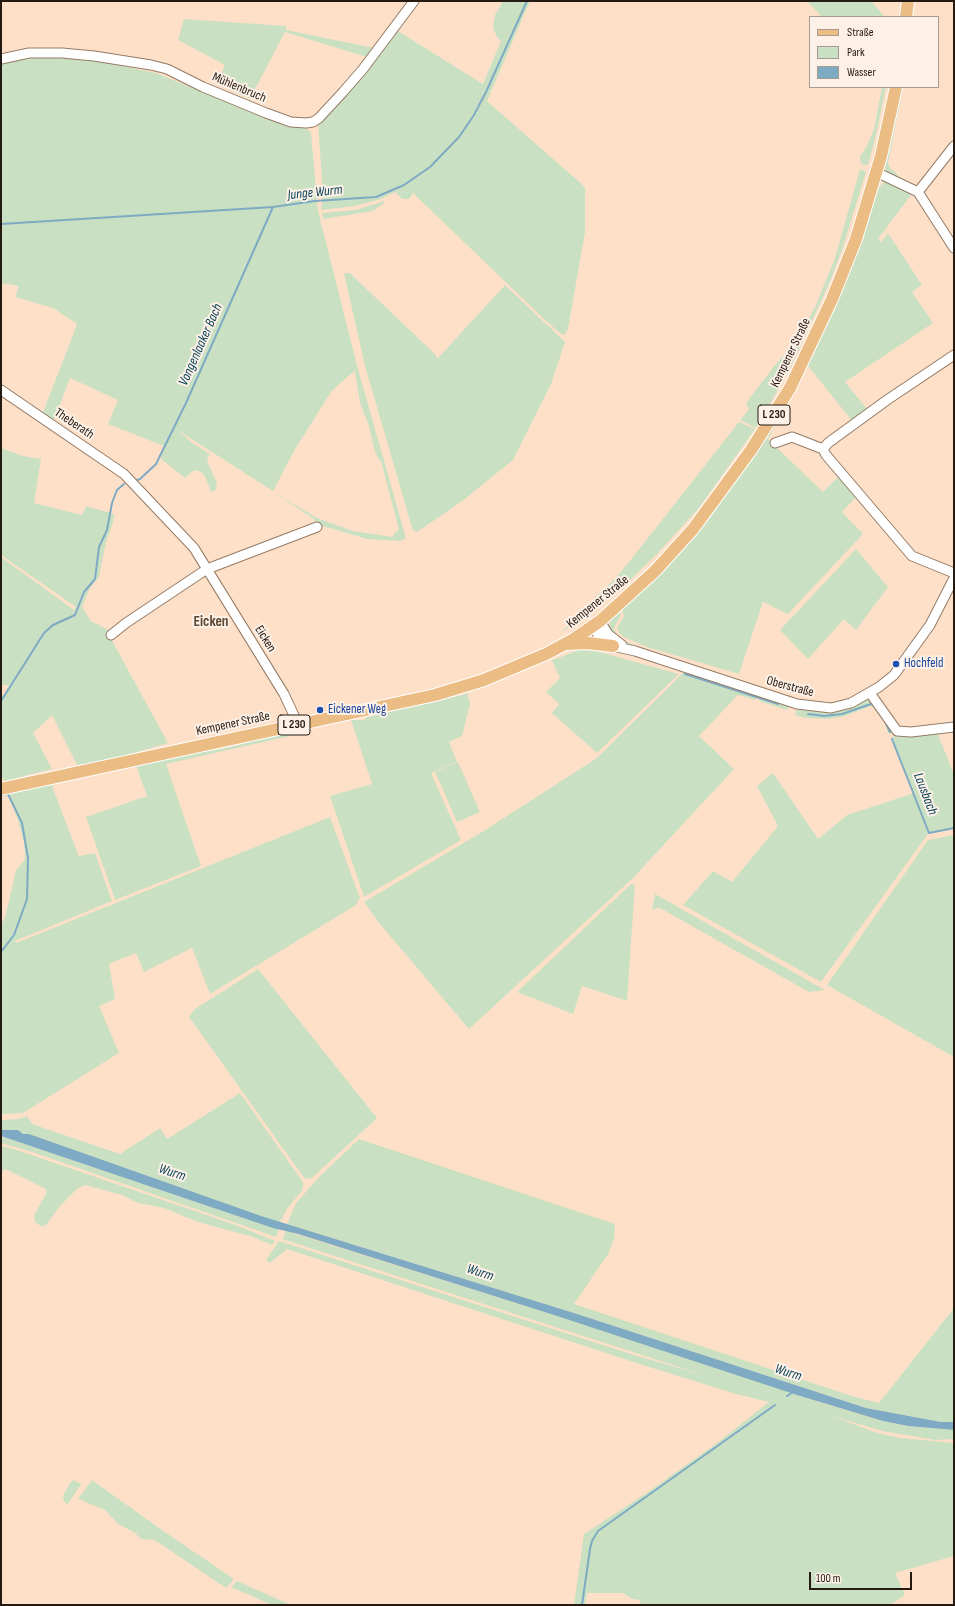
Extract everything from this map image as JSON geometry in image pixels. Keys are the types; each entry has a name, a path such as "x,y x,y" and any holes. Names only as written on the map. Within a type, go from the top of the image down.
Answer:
{"main road":[{"path":"906,16 908,1"},
{"name":"Kempener Straße","path":"1,789 412,700 449,690 508,671 566,644 596,624 655,571 693,529 751,450 777,410 802,364 844,272 862,220 876,172 896,88"},
{"path":"566,644 587,643 613,646"}],"street":[{"name":"Mühlenbruch","path":"1,59 28,53 68,53 151,65 167,69 203,87 266,113 291,122 306,123 313,122 319,118 343,92 414,1"},
{"path":"918,192 954,146"},
{"path":"876,172 918,192 954,248"},
{"path":"823,450 828,443 887,400 954,355"},
{"name":"Theberath","path":"1,390 132,481"},
{"path":"775,443 792,437 823,450 912,556 954,573"},
{"name":"Eicken","path":"132,481 194,548 284,694 298,724"},
{"path":"111,635 126,623 207,569 317,527"},
{"name":"Oberstraße","path":"634,651 797,704 820,708 835,707 851,703 870,693 894,675 930,625 954,579"},
{"path":"596,624 600,637 613,646 634,651"},
{"path":"596,624 616,642 634,651"},
{"path":"870,693 897,731 911,732 954,727"}],"green space":[{"path":"417,1 419,1 398,31 483,84 501,41 497,37 493,28 495,15 503,1 530,1 487,101 585,187 585,232 568,329 565,335 561,334 546,321 413,193 409,199 402,199 395,192 381,199 355,206 321,210 323,195 318,122"},
{"path":"807,1 871,1 884,16 821,16"},
{"path":"184,19 286,26 286,30 374,48 367,57 285,32 250,99 216,84 225,65 178,40"},
{"path":"26,56 73,56 156,73 281,124 303,127 311,132 318,211 358,369 406,538 400,541 367,539 316,524 314,519 273,492 317,518 353,531 393,537 395,532 399,530 381,461 379,460 374,449 369,426 360,403 355,371 331,392 294,451 273,491 179,431 191,442 210,454 207,461 217,483 216,490 211,492 205,476 201,472 194,470 185,478 161,459 164,446 108,424 118,400 70,378 53,423 42,415 77,324 53,308 15,297 19,286 1,283 1,62"},
{"path":"882,88 886,88 868,165 861,164 860,156 867,146 874,129"},
{"path":"900,88 903,88 888,163 890,168 904,181 887,172 885,167"},
{"path":"860,169 866,172 842,250 831,279 790,369 756,428 740,420 749,409 746,403 775,365 798,340 815,307 835,258"},
{"path":"885,181 889,181 911,195 878,239 881,242 888,233 922,285 912,292 933,323 845,382 868,410 853,422 808,366 768,439 823,492 839,476 857,496 842,512 863,534 788,614 763,602 739,674 647,647 624,637 619,633 617,628 624,616 622,610 666,567 758,447 869,215 878,188"},
{"path":"385,201 373,211 323,219 322,213 355,210"},
{"path":"344,273 350,273 436,355 437,359 505,285 565,342 551,384 513,460 461,502 417,532 413,531 365,366"},
{"path":"739,422 755,429 699,508 657,554 622,588 595,608 593,606 594,598 614,580 629,562"},
{"path":"1,448 23,456 41,459 34,503 82,515 86,506 114,514 113,523 106,542 99,577 90,588 82,607 91,621 111,631 109,635 168,743 113,759 82,766 81,764 77,765 52,715 33,733 52,769 5,781 1,776 1,698 10,685 1,685 1,557 74,610 76,607 1,555"},
{"path":"856,549 888,587 856,630 844,619 808,659 780,630"},
{"path":"586,609 589,610 590,614 560,633"},
{"path":"619,611 621,615 614,628 617,635 622,640 654,652 655,654 624,644 610,631 609,626 611,618"},
{"path":"579,650 596,651 679,674 597,753 552,713 559,704 546,692 560,678 551,658 553,660"},
{"path":"685,671 756,695 755,700 738,695 699,736 734,769 633,878 469,1029 379,923 364,902 482,832 597,758"},
{"path":"467,692 470,704 462,736 449,742 457,762 431,773 461,840 364,897 330,796 372,784 351,720 364,720 367,717 463,695"},
{"path":"760,696 789,706 787,710 759,701"},
{"path":"871,699 892,732 889,734 882,718 871,706 842,717 828,719 806,718 795,715 797,709 835,711 845,709"},
{"path":"290,732 297,732 299,734 166,764 201,866 115,900 86,817 147,796 136,765 182,755 222,749"},
{"path":"937,732 954,774 954,829 928,834 821,982 683,905 713,871 732,882 778,826 757,786 773,773 818,839 847,815 914,793 891,739 894,736"},
{"path":"458,762 480,812 457,822 435,772"},
{"path":"54,783 55,785 52,786 79,856 95,853 112,901 15,941 16,943 330,817 360,898 356,905 210,994 192,948 144,972 136,953 109,964 115,999 99,1006 119,1053 23,1113 1,1114 1,926 6,914 16,870 24,861 25,856 24,843 17,817 8,796 1,797 1,795"},
{"path":"954,835 954,1057 827,985 928,840"},
{"path":"631,884 635,885 627,1001 582,986 573,1014 517,992"},
{"path":"655,894 825,990 809,992 660,908 652,909"},
{"path":"258,969 377,1118 312,1178 305,1179 189,1017 195,1009"},
{"path":"240,1093 303,1182 303,1189 287,1209 280,1222 277,1223 29,1134 23,1134 18,1130 1,1130 1,1120 19,1119 27,1116 32,1124 120,1154 160,1128 167,1139"},
{"path":"1,1136 279,1229 276,1237 32,1152 1,1143"},
{"path":"359,1139 615,1224 614,1239 608,1254 574,1304 855,1397 879,1403 954,1308 954,1422 941,1422 866,1408 574,1313 287,1224 296,1203 321,1175"},
{"path":"1,1146 14,1149 233,1224 275,1241 272,1245 253,1237 198,1222 164,1208 138,1203 122,1195 85,1185 77,1189 60,1206 47,1224 42,1227 35,1222 34,1215 46,1194 46,1189 5,1169 1,1172"},
{"path":"286,1231 554,1315 832,1406 883,1421 908,1426 954,1430 954,1439 935,1440 882,1431 832,1416 877,1433 901,1438 954,1443 954,1556 895,1573 905,1595 890,1605 641,1605 640,1600 632,1599 623,1593 587,1593 585,1605 574,1605 584,1534 648,1492 717,1443 769,1402 736,1394 646,1366 287,1249 270,1263 266,1260 279,1241 631,1354 707,1376 282,1239"},
{"path":"73,1480 81,1484 67,1505 63,1499 64,1494"},
{"path":"92,1480 234,1579 226,1588 154,1540 141,1539 135,1533 118,1524 105,1510 78,1499"},
{"path":"237,1581 291,1605 272,1605 231,1587"}],"water":[{"path":"1,1130 18,1130 23,1134 29,1134 261,1216 574,1313 866,1408 941,1422 954,1422 954,1430 908,1426 883,1421 797,1395 554,1315 298,1234 273,1228 1,1136"}],"waterway":[{"name":"Junge Wurm","path":"1,224 273,207 315,201 376,197 404,185 430,167 459,137 474,115 486,92 527,1"},
{"name":"Vongenlaaker Bach","path":"134,481 140,479 156,464 186,403 273,207"},
{"name":"Vongenlaaker Bach","path":"1,701 44,633 53,625 75,615 84,592 95,579 99,547 107,530 112,503 117,490 124,484"},
{"name":"Lausbach","path":"685,674 778,704"},
{"name":"Lausbach","path":"808,714 824,716 842,714 871,704 874,706"},
{"name":"Lausbach","path":"885,721 890,732"},
{"name":"Lausbach","path":"892,739 929,833 954,828"},
{"name":"Vongenlaaker Bach","path":"1,952 14,935 27,899 28,858 22,823 7,792"},
{"path":"787,1396 793,1392"},
{"path":"582,1605 590,1549 592,1541 598,1531 775,1405"}],"place":[{"name":"Hochfeld","path":"896,664"},
{"name":"Eickener Weg","path":"320,710"}],"district":[{"name":"Eicken","path":"211,622"}],"water label":[{"name":"Wurm","path":"172,1173"},
{"name":"Wurm","path":"480,1273"},
{"name":"Wurm","path":"788,1373"}]}
